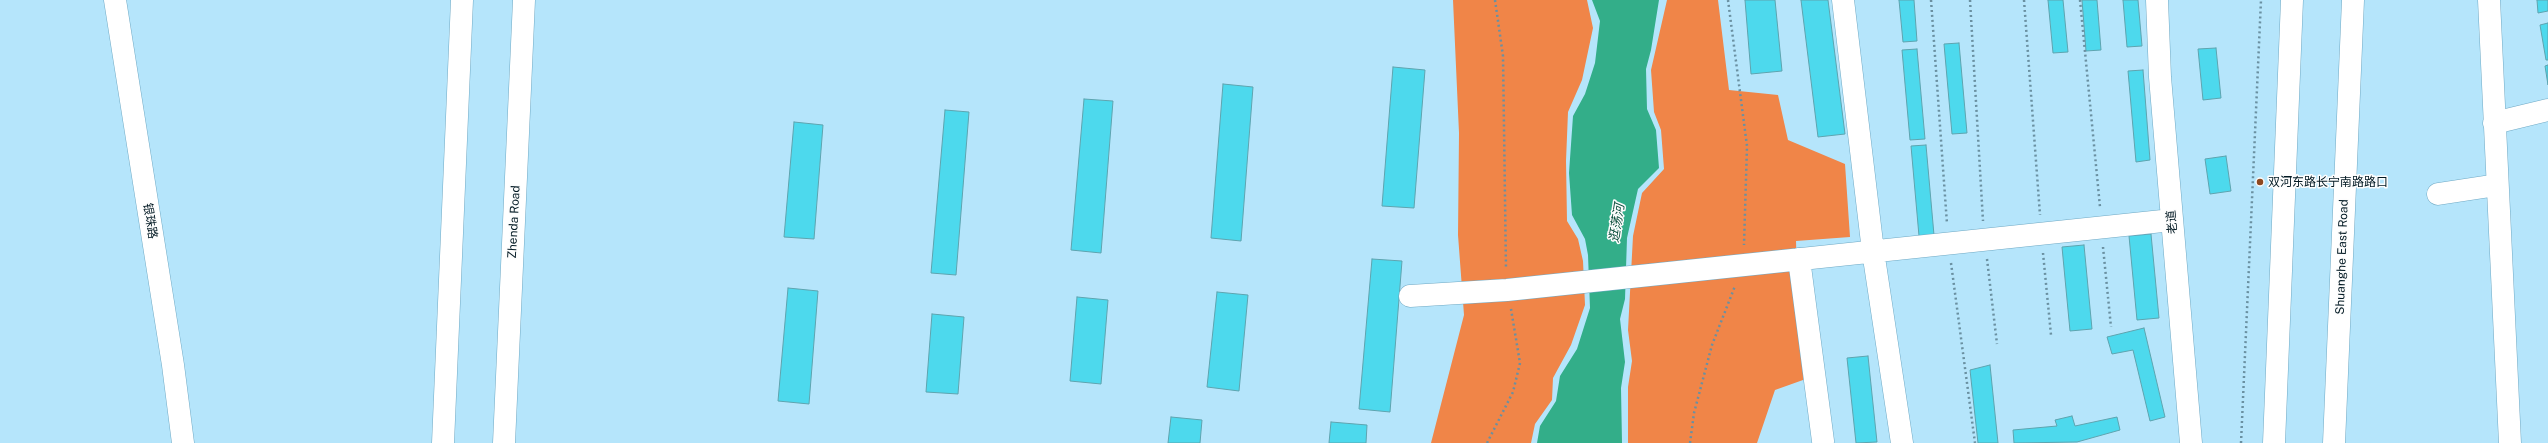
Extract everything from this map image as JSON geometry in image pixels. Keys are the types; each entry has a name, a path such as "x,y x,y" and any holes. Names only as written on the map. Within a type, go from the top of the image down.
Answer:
{"main road":[{"name":"银珠路","path":"115,0 173,366 183,443"},
{"path":"444,443 462,0"},
{"name":"Zhenda Road","path":"504,443 524,0"},
{"path":"1843,0 1874,251 1902,443"},
{"name":"老道","path":"2157,0 2160,77 2190,443"},
{"path":"2274,443 2292,0"},
{"name":"Shuanghe East Road","path":"2334,443 2353,0"},
{"path":"2489,0 2510,443"},
{"path":"2494,123 2548,110"},
{"path":"2438,194 2497,185"},
{"path":"1410,296 1507,290 2172,220"},
{"path":"1800,259 1823,441"}],"path":[{"path":"1488,443 1513,392 1520,363 1507,290 1503,56 1495,0"},
{"path":"1690,443 1694,413 1712,345 1743,265 1747,205 1747,146 1728,0"},
{"path":"1931,0 1949,243 1975,443"},
{"path":"1970,0 1984,239 1997,344"},
{"path":"2024,0 2041,233 2051,335"},
{"path":"2080,0 2111,327"},
{"path":"2241,443 2261,0"}],"shaded area":[{"path":"1453,0 1587,0 1593,28 1582,80 1568,112 1566,161 1567,221 1578,239 1583,261 1585,305 1571,345 1553,378 1552,400 1535,424 1531,443 1431,443 1464,315 1458,235 1459,133"},
{"path":"1667,0 1718,0 1729,90 1778,95 1788,140 1845,164 1850,237 1796,241 1797,273 1809,376 1803,380 1775,390 1757,443 1628,443 1628,387 1632,361 1628,330 1633,236 1642,193 1664,169 1661,130 1654,112 1651,70"}],"water":[{"name":"逛荡河","path":"1592,0 1659,0 1651,50 1646,69 1647,109 1656,130 1659,168 1638,189 1627,238 1625,299 1620,319 1625,362 1621,388 1622,443 1537,443 1540,426 1556,401 1560,376 1577,349 1590,308 1588,255 1585,239 1572,215 1569,173 1573,116 1585,94 1595,63 1600,21"}],"building":[{"path":"1745,0 1775,0 1782,71 1751,74"},
{"path":"1801,0 1828,0 1845,134 1818,137"},
{"path":"1899,0 1914,0 1917,41 1903,42"},
{"path":"2048,0 2063,0 2068,52 2053,53"},
{"path":"2082,0 2097,0 2101,50 2086,51"},
{"path":"2123,0 2138,0 2142,46 2127,47"},
{"path":"2537,0 2548,0 2548,11 2538,13"},
{"path":"2548,23 2548,60 2546,60 2540,25"},
{"path":"1959,43 1967,133 1952,134 1944,44"},
{"path":"2216,48 2221,98 2203,100 2198,49"},
{"path":"1917,49 1925,139 1910,140 1902,50"},
{"path":"2548,65 2548,85 2545,66"},
{"path":"1393,67 1425,70 1414,208 1382,206"},
{"path":"2143,70 2150,160 2136,162 2128,71"},
{"path":"1223,84 1253,87 1241,241 1211,238"},
{"path":"1084,99 1113,101 1101,253 1071,250"},
{"path":"945,110 969,112 956,275 931,273"},
{"path":"794,122 823,125 814,239 784,237"},
{"path":"1926,145 1934,235 1919,236 1911,146"},
{"path":"2226,156 2231,191 2210,194 2205,159"},
{"path":"2151,234 2159,318 2137,320 2129,236"},
{"path":"2084,245 2092,329 2070,331 2062,247"},
{"path":"1372,259 1402,261 1390,412 1359,409"},
{"path":"788,288 818,291 809,404 778,401"},
{"path":"1217,292 1248,295 1239,391 1207,387"},
{"path":"1077,297 1108,300 1101,384 1070,381"},
{"path":"932,314 964,317 958,394 926,392"},
{"path":"2144,328 2165,417 2150,421 2133,350 2112,354 2107,337"},
{"path":"1868,356 1877,442 1856,443 1847,358"},
{"path":"1990,365 1998,443 1978,443 1970,370"},
{"path":"2072,416 2075,426 2117,417 2120,430 2077,442 2014,443 2013,430 2057,426 2055,420"},
{"path":"1171,417 1202,420 1200,443 1168,443"},
{"path":"1331,422 1367,425 1366,443 1329,443"}],"place":[{"name":"双河东路长宁南路路口","path":"2260,182"}]}
